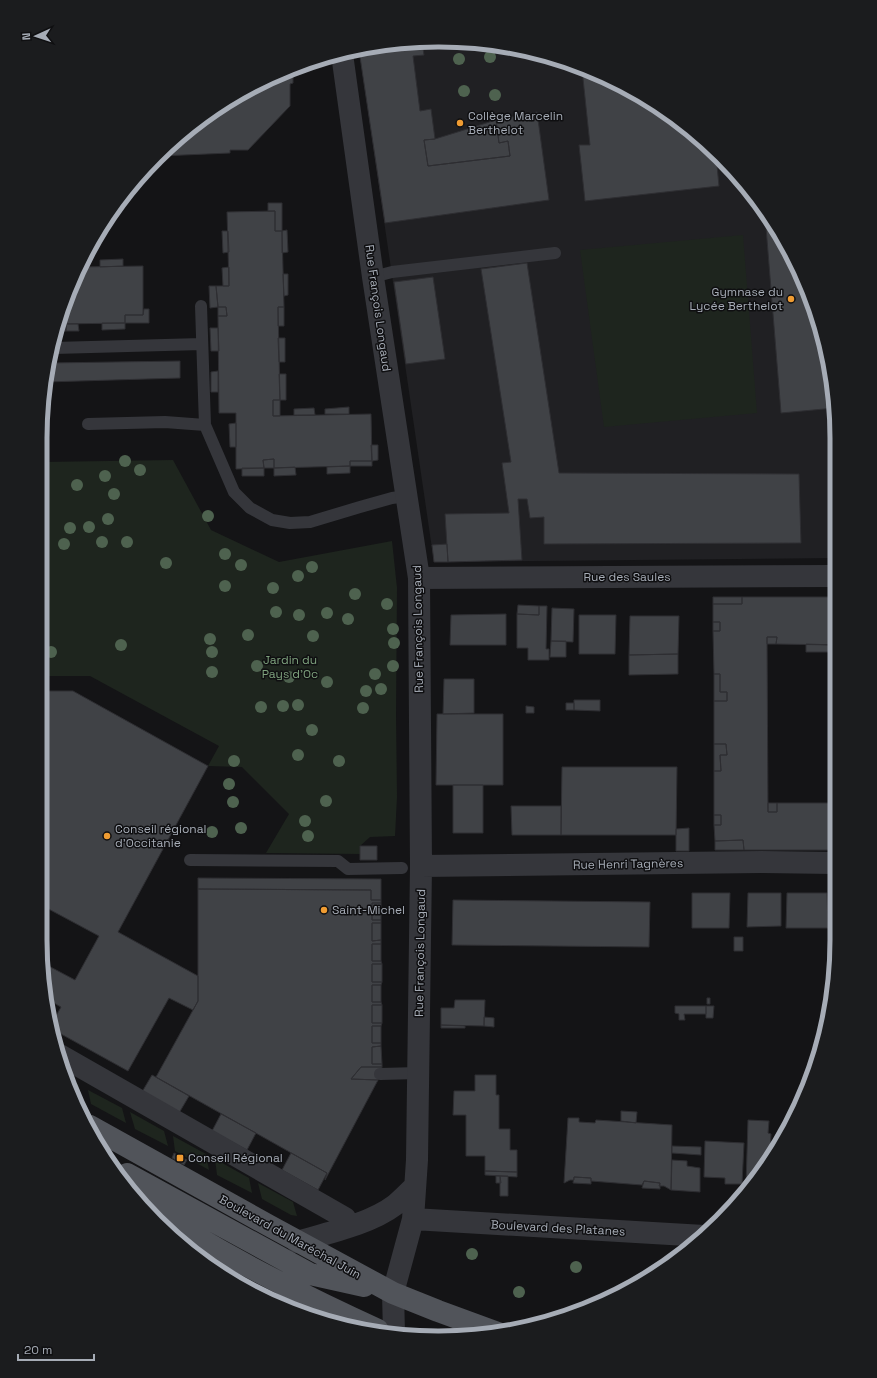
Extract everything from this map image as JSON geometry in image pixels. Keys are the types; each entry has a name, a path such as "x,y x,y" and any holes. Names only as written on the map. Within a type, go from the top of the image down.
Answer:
{"main road":[{"name":"Boulevard du Maréchal Juin","path":"96,1129 297,1242 393,1293 485,1328"},
{"path":"126,1175 127,1174 310,1274 393,1293"},
{"path":"165,1219 249,1267 323,1305 363,1323"}],"street":[{"name":"Rue François Longaud","path":"343,59 419,578 411,867 419,1073 417,1160 413,1219 393,1293 394,1329"},
{"name":"Rue des Saules","path":"419,578 830,576"},
{"name":"Rue Henri Tagnères","path":"411,867 761,862 830,863"},
{"path":"66,1058 345,1218"},
{"path":"297,1242 337,1231 376,1217 395,1205 415,1186"},
{"name":"Boulevard des Platanes","path":"413,1219 695,1235"}],"lane":[{"path":"374,276 392,272 555,253"},
{"path":"201,306 205,425 234,492 250,508 272,520 290,523 310,522 392,498 407,496"},
{"path":"58,348 202,344"},
{"path":"88,424 165,422 205,425"},
{"path":"190,860 338,861 348,869 411,867"},
{"path":"380,1074 419,1073"}],"shaded area":[{"path":"438,47 490,50 540,60 564,68 612,87 634,99 677,128 697,144 733,180 764,221 790,265 800,289 817,337 827,387 830,438 830,558 434,562 360,55 387,50 413,48"}],"green space":[{"path":"743,235 757,413 604,427 580,250"},
{"name":"Jardin du Pays d'Oc","path":"173,460 211,530 279,562 392,541 397,588 397,797 395,836 370,837 360,846 361,854 266,853 289,814 242,767 208,766 219,746 90,676 47,676 47,462"},
{"path":"74,1082 78,1084 82,1099 81,1098"},
{"path":"88,1090 122,1108 126,1123 91,1104"},
{"path":"130,1112 164,1131 168,1146 135,1129"},
{"path":"173,1136 206,1154 209,1170 175,1151"},
{"path":"215,1159 249,1178 252,1193 217,1175"},
{"path":"258,1183 293,1202 297,1216 291,1215 262,1199"}],"building":[{"path":"423,48 424,55 413,56 420,111 431,109 435,139 424,140 428,166 510,156 508,141 499,143 496,120 537,112 549,200 385,223 360,55 387,50"},
{"path":"583,75 612,87 634,99 677,128 697,144 717,164 719,186 585,201 579,145 590,145"},
{"path":"293,76 293,83 290,84 290,106 248,150 230,150 230,153 168,156 200,128 227,109 231,109 236,103 265,87"},
{"path":"496,120 499,143 508,141 510,156 428,166 424,140 435,139"},
{"path":"268,203 282,203 282,231 275,231 275,211 268,211"},
{"path":"275,211 275,231 282,231 284,307 278,307 280,400 273,400 273,416 371,414 372,461 350,461 350,466 274,468 274,459 263,460 264,468 236,469 236,413 219,413 218,316 227,316 226,307 218,307 216,286 229,286 227,212"},
{"name":"Gymnase du Lycée Berthelot","path":"766,224 790,265 800,289 817,337 827,387 829,409 781,413"},
{"path":"287,230 288,252 282,253 282,231"},
{"path":"222,231 228,231 229,252 223,253"},
{"path":"123,259 123,266 100,267 100,260"},
{"path":"527,263 559,473 799,474 801,543 544,544 544,517 530,518 527,499 518,499 522,560 448,562 445,514 509,513 502,463 511,462 481,269"},
{"path":"143,266 143,315 125,315 125,323 64,324 86,267"},
{"path":"229,267 229,286 223,286 222,268"},
{"path":"283,274 288,274 288,295 284,296"},
{"path":"433,277 445,359 406,364 394,282"},
{"path":"209,286 216,286 218,307 210,308"},
{"path":"218,307 226,307 227,316 218,316"},
{"path":"278,307 284,307 284,326 278,326"},
{"path":"144,309 149,309 149,323 125,323 125,315 143,315"},
{"path":"102,323 125,323 125,329 102,330"},
{"path":"64,324 66,324 66,331 62,331"},
{"path":"66,324 78,324 79,331 66,331"},
{"path":"210,328 218,328 219,351 211,351"},
{"path":"278,338 285,338 285,362 279,362"},
{"path":"180,361 180,378 51,382 55,363"},
{"path":"218,371 218,392 211,392 211,372"},
{"path":"279,374 286,374 286,400 280,400"},
{"path":"273,400 280,400 280,416 273,416"},
{"path":"349,407 349,414 325,414 325,409"},
{"path":"314,408 315,415 294,415 294,409"},
{"path":"236,423 236,447 230,447 229,424"},
{"path":"371,445 378,445 378,460 372,461"},
{"path":"274,459 274,468 264,468 263,460"},
{"path":"350,461 372,461 372,466 350,466"},
{"path":"350,466 350,473 327,474 327,467"},
{"path":"295,467 296,475 274,476 274,468"},
{"path":"242,468 264,468 264,476 242,476"},
{"path":"447,544 448,562 434,562 432,545"},
{"path":"713,597 742,597 742,604 713,604"},
{"path":"742,597 830,597 830,645 776,644 777,637 767,637 768,812 777,812 777,803 830,803 830,850 744,850 743,840 715,841 714,825 721,825 721,815 714,815 714,771 721,771 720,755 727,755 726,744 714,744 714,701 727,701 727,692 720,692 720,674 714,674 713,631 720,631 720,622 713,622 713,604 742,604"},
{"path":"518,605 539,606 539,615 517,614"},
{"path":"539,606 547,606 546,649 549,649 549,660 528,660 528,648 517,648 517,614 539,615"},
{"path":"552,608 574,609 573,642 551,641"},
{"path":"506,614 506,645 450,645 451,615"},
{"path":"579,615 616,615 615,654 579,654"},
{"path":"630,616 679,616 678,654 629,655"},
{"path":"713,622 720,622 720,631 713,631"},
{"path":"767,637 777,637 776,644 767,644"},
{"path":"551,641 566,641 566,657 550,657"},
{"path":"806,644 830,645 830,652 806,652"},
{"path":"678,654 678,674 629,675 629,655"},
{"path":"714,674 720,674 720,692 727,692 727,701 714,701"},
{"path":"444,679 474,679 474,713 443,714"},
{"name":"Conseil régional d'Occitanie","path":"47,691 73,691 208,766 118,932 198,976 198,1001 193,1010 169,998 128,1071 58,1032 55,1017 61,1007 52,1002 48,966 75,980 99,936 47,908"},
{"path":"574,700 600,700 600,711 574,710"},
{"path":"566,703 574,703 574,710 566,710"},
{"path":"526,706 534,707 534,713 526,713"},
{"path":"437,714 503,714 503,785 436,785"},
{"path":"714,744 726,744 727,755 720,755 721,771 714,771"},
{"path":"562,767 677,767 676,835 561,835"},
{"path":"453,785 483,785 483,833 453,833"},
{"path":"768,803 777,803 777,812 768,812"},
{"path":"511,806 561,806 561,835 512,835"},
{"path":"714,815 721,815 721,825 714,825"},
{"path":"689,828 689,851 676,851 676,829"},
{"path":"743,840 744,850 715,850 715,841"},
{"path":"360,846 377,846 377,860 360,860"},
{"path":"198,878 381,879 381,900 371,900 371,890 198,889"},
{"path":"198,889 371,890 371,900 381,900 381,903 372,903 372,920 381,920 381,923 372,923 372,941 381,940 381,944 372,944 372,961 381,961 382,964 372,964 372,982 382,982 381,985 372,985 372,1002 381,1002 382,1005 372,1005 372,1023 382,1023 381,1026 372,1026 372,1043 381,1043 381,1046 372,1047 372,1064 382,1064 382,1067 361,1067 351,1079 378,1080 325,1180 327,1173 156,1077 198,1001"},
{"path":"692,893 730,893 729,928 692,928"},
{"path":"748,893 781,893 781,926 747,927"},
{"path":"787,893 827,893 828,928 786,928"},
{"path":"453,900 650,902 649,947 452,945"},
{"path":"372,903 381,903 381,920 372,920"},
{"path":"372,923 381,923 381,940 372,941"},
{"path":"734,937 743,937 743,951 734,951"},
{"path":"372,944 381,944 381,961 372,961"},
{"path":"372,964 382,964 382,982 372,982"},
{"path":"372,985 381,985 381,1002 372,1002"},
{"path":"707,998 710,998 710,1004 707,1004"},
{"path":"455,1000 485,1000 484,1026 441,1025 441,1008 454,1008"},
{"path":"372,1005 382,1005 382,1023 372,1023"},
{"path":"675,1006 706,1006 706,1014 684,1014 685,1020 679,1020 679,1014 675,1013"},
{"path":"706,1006 714,1006 713,1018 706,1018"},
{"path":"484,1017 494,1018 494,1027 484,1026"},
{"path":"441,1025 465,1026 465,1028 441,1028"},
{"path":"372,1026 381,1026 381,1043 372,1043"},
{"path":"381,1046 382,1064 372,1064 372,1047"},
{"path":"361,1067 382,1067 378,1080 351,1079"},
{"path":"152,1075 189,1096 179,1113 142,1092"},
{"path":"475,1075 496,1075 496,1095 499,1095 499,1129 510,1129 510,1150 517,1150 517,1172 485,1171 485,1156 466,1156 466,1115 453,1115 454,1091 475,1091"},
{"path":"621,1111 637,1112 636,1123 621,1121"},
{"path":"221,1114 256,1133 247,1150 212,1131"},
{"path":"568,1118 579,1118 579,1122 595,1123 596,1120 672,1125 671,1190 664,1186 659,1186 660,1183 644,1181 642,1185 591,1181 591,1178 574,1177 574,1180 564,1183"},
{"path":"748,1120 769,1121 768,1133 771,1134 770,1147 746,1182"},
{"path":"705,1141 744,1143 742,1184 725,1184 725,1178 704,1177"},
{"path":"672,1146 701,1147 701,1155 672,1153"},
{"path":"174,1153 187,1160 184,1165 172,1158"},
{"path":"291,1153 327,1173 318,1190 282,1170"},
{"path":"672,1160 687,1161 687,1166 700,1168 700,1192 671,1190"},
{"path":"485,1171 517,1172 517,1177 485,1175"},
{"path":"496,1176 500,1176 501,1183 496,1183"},
{"path":"500,1176 508,1176 508,1196 500,1196"},
{"path":"574,1177 591,1178 591,1184 573,1183"},
{"path":"644,1181 660,1183 660,1189 642,1188"}],"place":[{"name":"Collège Marcelin Berthelot","path":"460,123"},
{"name":"Gymnase du Lycée Berthelot","path":"791,299"},
{"name":"Conseil régional d'Occitanie","path":"107,836"},
{"name":"Saint-Michel","path":"324,910"},
{"name":"Conseil Régional","path":"180,1158"}]}
